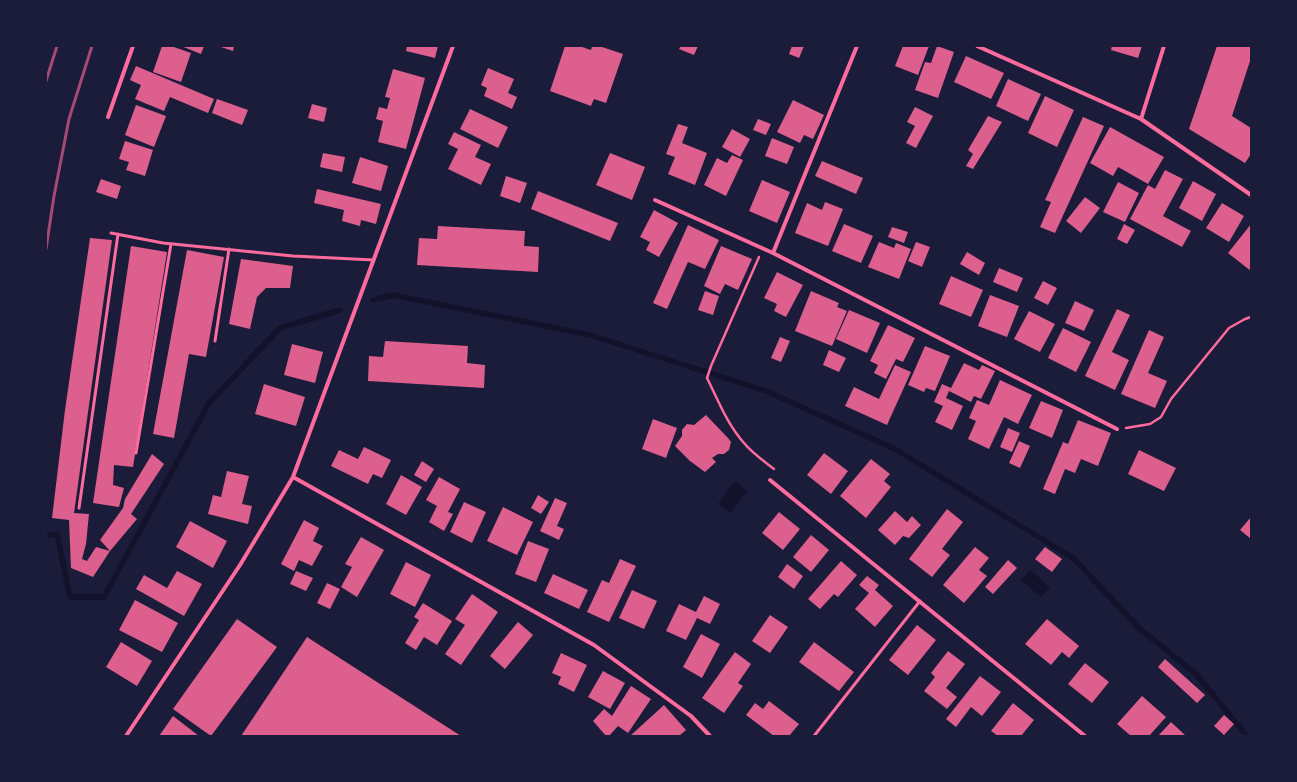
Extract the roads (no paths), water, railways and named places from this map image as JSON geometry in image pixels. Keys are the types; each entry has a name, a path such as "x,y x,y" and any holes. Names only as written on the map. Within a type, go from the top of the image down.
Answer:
{"street":[{"path":"108,117 133,46"},
{"path":"126,736 240,565 293,477 453,46"},
{"path":"773,254 857,46"},
{"path":"977,46 1141,119 1251,194"},
{"path":"1141,119 1164,46"},
{"path":"654,200 763,249 1117,429"},
{"path":"293,477 594,645 691,716 710,736"},
{"path":"770,480 1085,736"}],"lane":[{"path":"111,233 170,244 292,256 374,260"},
{"path":"79,508 118,234"},
{"path":"136,453 170,244"},
{"path":"215,341 229,249"},
{"path":"814,736 920,601"}],"waterway":[{"path":"373,300 393,295 590,335 766,391 895,449 1073,558 1140,629 1196,674 1247,736"},
{"path":"46,536 57,534 70,597 104,597 209,403 280,328 340,310"}],"railway":[{"path":"46,81 57,46"},
{"path":"46,249 54,196 69,119 92,46"}]}
